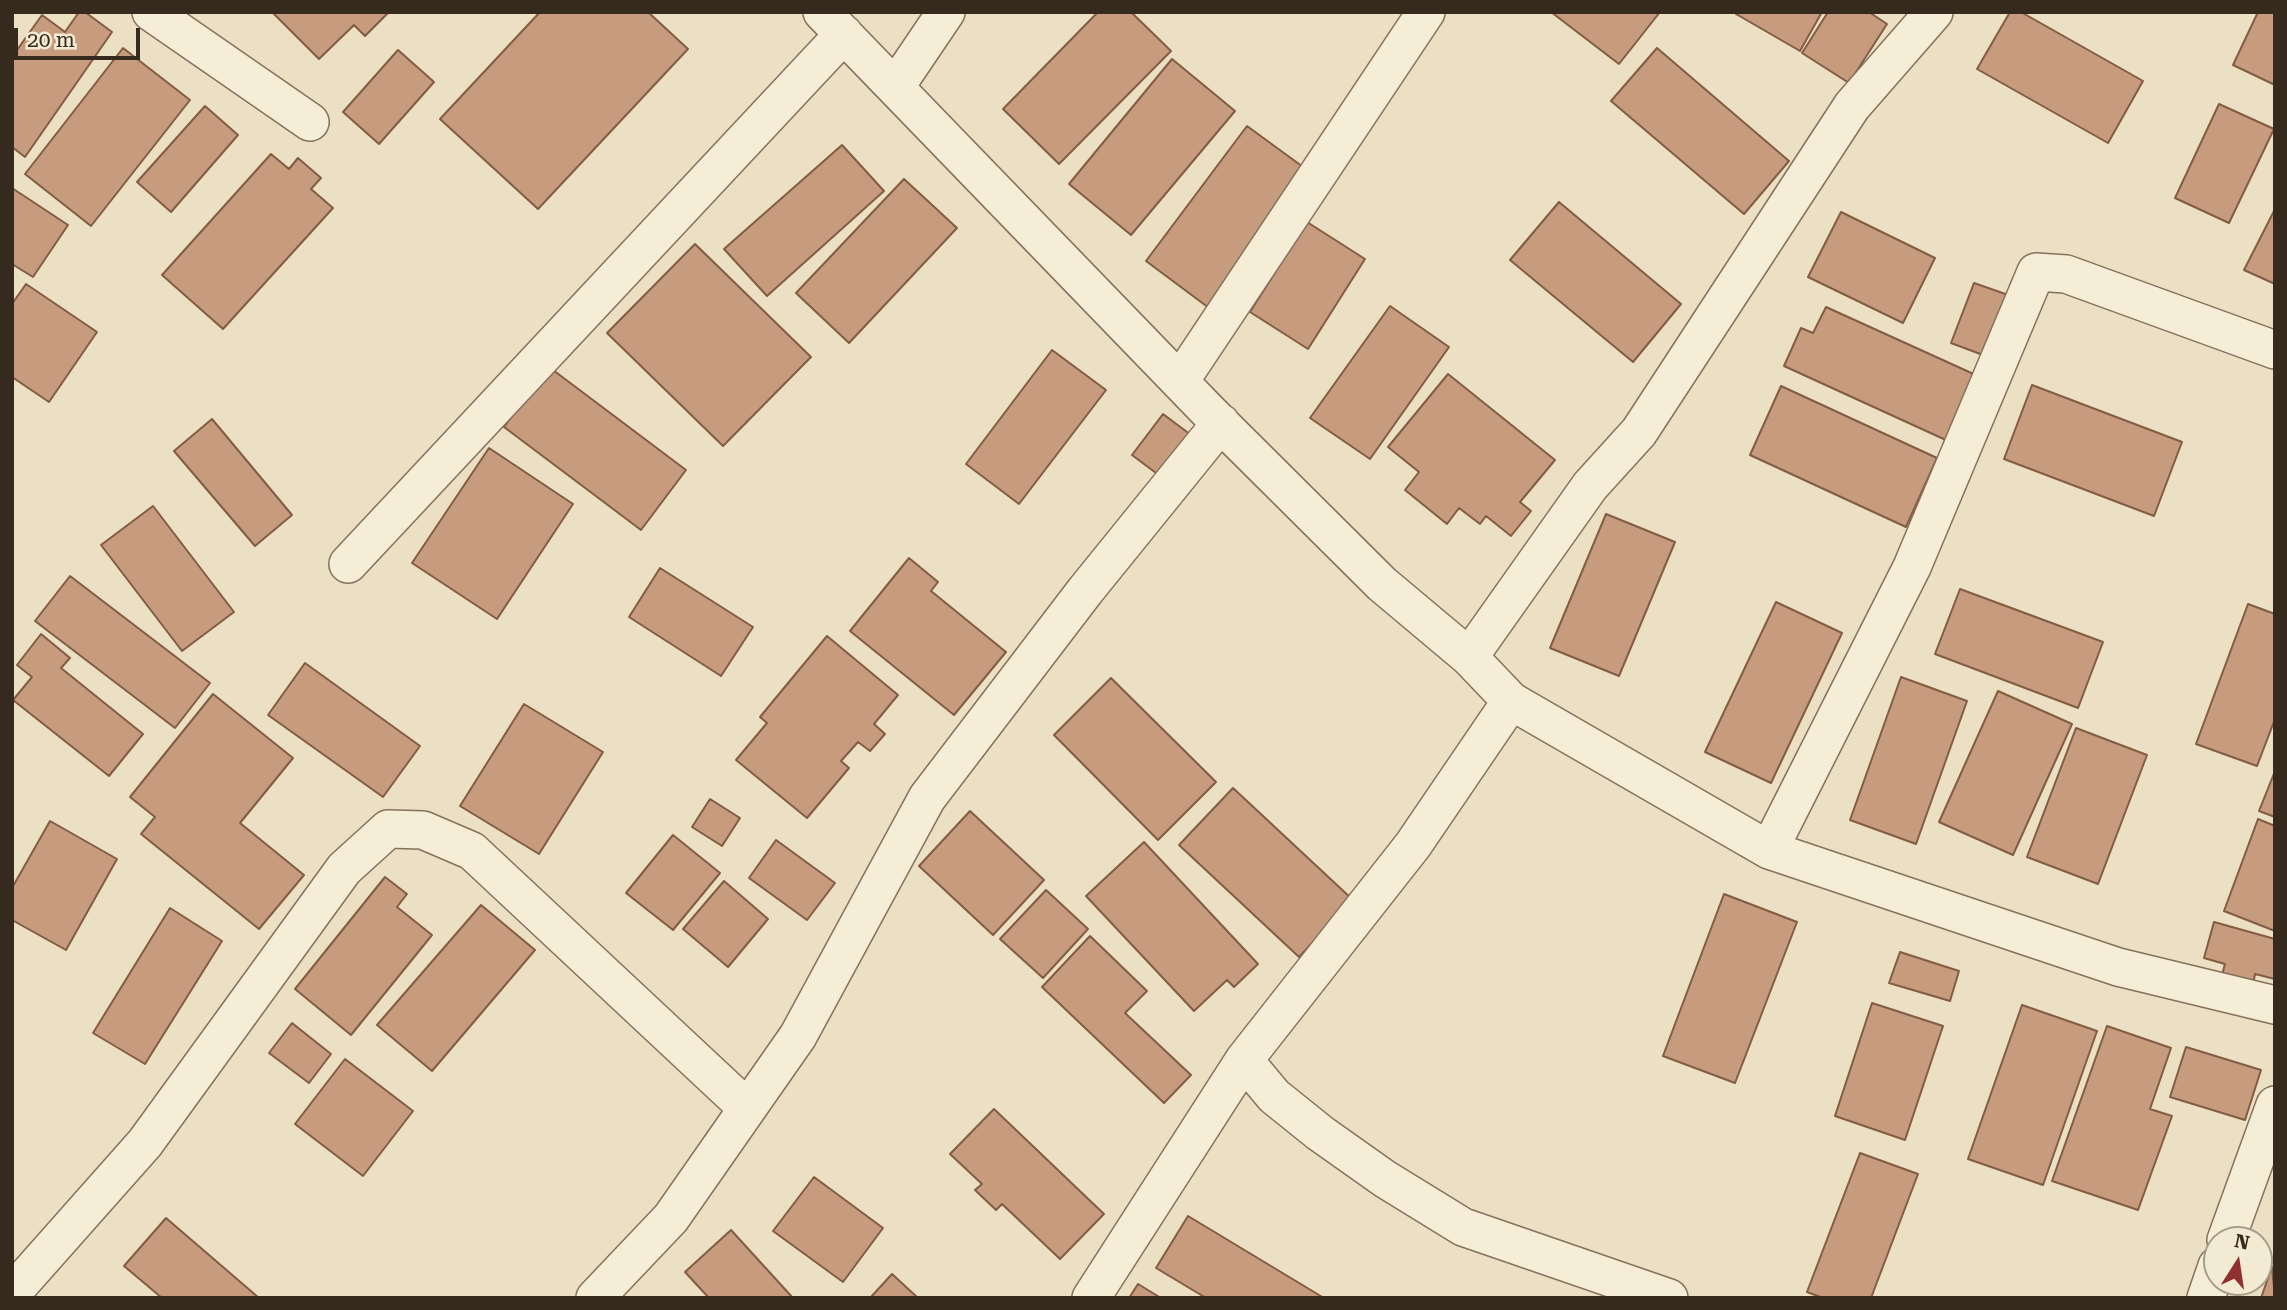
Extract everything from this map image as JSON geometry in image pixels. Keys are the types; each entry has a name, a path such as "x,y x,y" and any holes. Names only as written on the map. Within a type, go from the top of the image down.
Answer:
{"street":[{"path":"151,12 310,122"},
{"path":"896,86 946,12"},
{"path":"1180,381 1426,12"},
{"path":"1469,657 1590,485 1639,432 1852,106 1934,12"},
{"path":"348,564 833,23 1221,423 1382,584 1469,657 1511,701 1769,850 2118,967 2275,1005"},
{"path":"1769,850 1912,567 2036,272 2066,274 2275,350"},
{"path":"596,1298 670,1218 798,1036 928,798 1085,591 1221,423"},
{"path":"1091,1298 1244,1060 1413,845 1511,701"},
{"path":"12,1293 145,1143 344,869 388,829 423,830 472,851 747,1108"},
{"path":"1244,1060 1275,1096 1320,1133 1385,1179 1463,1227 1669,1298"},
{"path":"2232,1226 2275,1105"}],"building":[{"path":"79,12 85,12 112,32 25,157 12,147 12,57 42,15 65,32"},
{"path":"272,12 389,12 365,36 354,25 319,59"},
{"path":"540,12 648,12 688,49 538,209 440,119"},
{"path":"1098,12 1131,12 1171,51 1059,164 1003,109"},
{"path":"1551,12 1660,12 1619,64"},
{"path":"1822,12 1800,51 1736,14"},
{"path":"1828,12 1869,12 1887,24 1849,83 1802,53"},
{"path":"2010,12 2021,12 2143,81 2108,143 1977,69"},
{"path":"2258,12 2275,12 2275,85 2233,65"},
{"path":"123,48 190,100 91,226 25,174"},
{"path":"1657,48 1789,161 1744,214 1611,101"},
{"path":"398,50 434,82 379,144 343,112"},
{"path":"1172,59 1235,111 1131,235 1069,184"},
{"path":"2219,104 2274,129 2229,223 2175,198"},
{"path":"205,106 238,135 171,212 137,182"},
{"path":"1247,126 1310,172 1209,308 1146,261"},
{"path":"842,145 884,191 767,296 724,249"},
{"path":"271,154 289,169 298,158 321,178 311,189 333,208 223,329 162,275"},
{"path":"904,179 957,228 849,343 796,293"},
{"path":"12,188 68,225 33,277 12,264"},
{"path":"1559,202 1681,304 1633,362 1510,260"},
{"path":"2275,209 2275,284 2244,270"},
{"path":"1841,212 1935,258 1903,323 1808,277"},
{"path":"1307,222 1365,259 1308,349 1250,312"},
{"path":"695,244 811,357 723,446 607,333"},
{"path":"1974,283 2014,297 1991,358 1951,343"},
{"path":"26,284 97,332 49,402 12,377 12,304"},
{"path":"1390,306 1449,347 1370,459 1310,418"},
{"path":"1826,307 1978,376 1948,441 1784,366 1801,328 1813,333"},
{"path":"1052,350 1106,390 1019,504 966,464"},
{"path":"549,367 686,470 641,530 504,427"},
{"path":"1448,374 1555,460 1520,502 1531,511 1511,536 1486,516 1480,524 1459,508 1447,524 1405,490 1419,472 1388,447"},
{"path":"2032,385 2182,442 2154,516 2004,459"},
{"path":"1781,386 1937,458 1906,527 1750,455"},
{"path":"1163,414 1191,435 1160,476 1132,455"},
{"path":"212,419 292,515 255,546 174,451"},
{"path":"489,448 573,504 497,619 412,563"},
{"path":"153,506 234,612 182,651 101,545"},
{"path":"1606,514 1675,542 1619,676 1550,648"},
{"path":"909,558 938,582 931,591 1006,652 954,715 850,631"},
{"path":"660,568 753,627 721,676 629,617"},
{"path":"70,576 210,683 175,728 35,621"},
{"path":"1960,589 2103,642 2078,708 1935,654"},
{"path":"1776,602 1842,633 1771,783 1705,752"},
{"path":"2248,604 2275,614 2275,719 2257,766 2196,744"},
{"path":"41,634 70,658 61,668 143,734 109,776 13,700 32,677 17,665"},
{"path":"827,636 898,695 874,724 885,734 870,751 858,742 841,761 849,768 807,818 736,760 767,723 760,717"},
{"path":"305,663 420,746 383,797 268,715"},
{"path":"1901,677 1967,701 1916,844 1850,820"},
{"path":"1111,678 1216,782 1158,840 1054,735"},
{"path":"1998,691 2072,724 2013,855 1939,822"},
{"path":"213,694 293,758 240,823 304,875 259,929 141,834 155,817 130,797"},
{"path":"524,704 603,752 539,854 460,806"},
{"path":"2076,728 2147,755 2098,884 2027,857"},
{"path":"2275,771 2275,817 2259,811"},
{"path":"1233,788 1353,900 1299,957 1179,845"},
{"path":"710,799 740,818 722,846 692,827"},
{"path":"970,811 1044,880 993,935 919,866"},
{"path":"2258,819 2275,826 2275,931 2224,911"},
{"path":"50,821 117,859 66,950 12,920 12,888"},
{"path":"673,835 720,873 673,930 626,893"},
{"path":"776,840 835,883 807,920 749,878"},
{"path":"1144,842 1258,964 1234,987 1227,980 1194,1011 1086,896"},
{"path":"385,877 407,894 397,907 432,935 351,1035 295,989"},
{"path":"724,881 768,919 728,967 683,929"},
{"path":"1046,890 1088,929 1043,978 1000,939"},
{"path":"1724,894 1797,922 1735,1083 1663,1056"},
{"path":"481,905 535,950 432,1071 377,1025"},
{"path":"170,908 222,941 145,1064 93,1033"},
{"path":"2214,922 2275,939 2275,979 2255,974 2253,984 2222,975 2225,964 2204,958"},
{"path":"1090,936 1147,991 1125,1013 1191,1075 1164,1103 1042,987"},
{"path":"1900,952 1959,971 1950,1001 1889,983"},
{"path":"1872,1003 1943,1026 1905,1140 1835,1116"},
{"path":"2022,1005 2097,1031 2043,1185 1968,1159"},
{"path":"292,1023 331,1054 309,1083 269,1053"},
{"path":"2107,1026 2171,1048 2150,1109 2172,1116 2138,1210 2052,1181"},
{"path":"2186,1047 2261,1070 2245,1120 2170,1097"},
{"path":"345,1059 413,1111 363,1176 295,1124"},
{"path":"994,1109 1104,1214 1060,1259 1002,1204 996,1210 975,1190 982,1184 950,1154"},
{"path":"1860,1153 1918,1174 1871,1298 1823,1298 1807,1292"},
{"path":"814,1177 883,1228 843,1282 773,1231"},
{"path":"1188,1216 1324,1298 1206,1298 1156,1268"},
{"path":"166,1218 259,1298 162,1298 124,1266"},
{"path":"731,1230 793,1298 709,1298 685,1272"},
{"path":"892,1274 918,1298 870,1298"},
{"path":"2273,1277 2275,1298 2261,1298 2273,1296"},
{"path":"1138,1284 1161,1298 1129,1298"}]}
